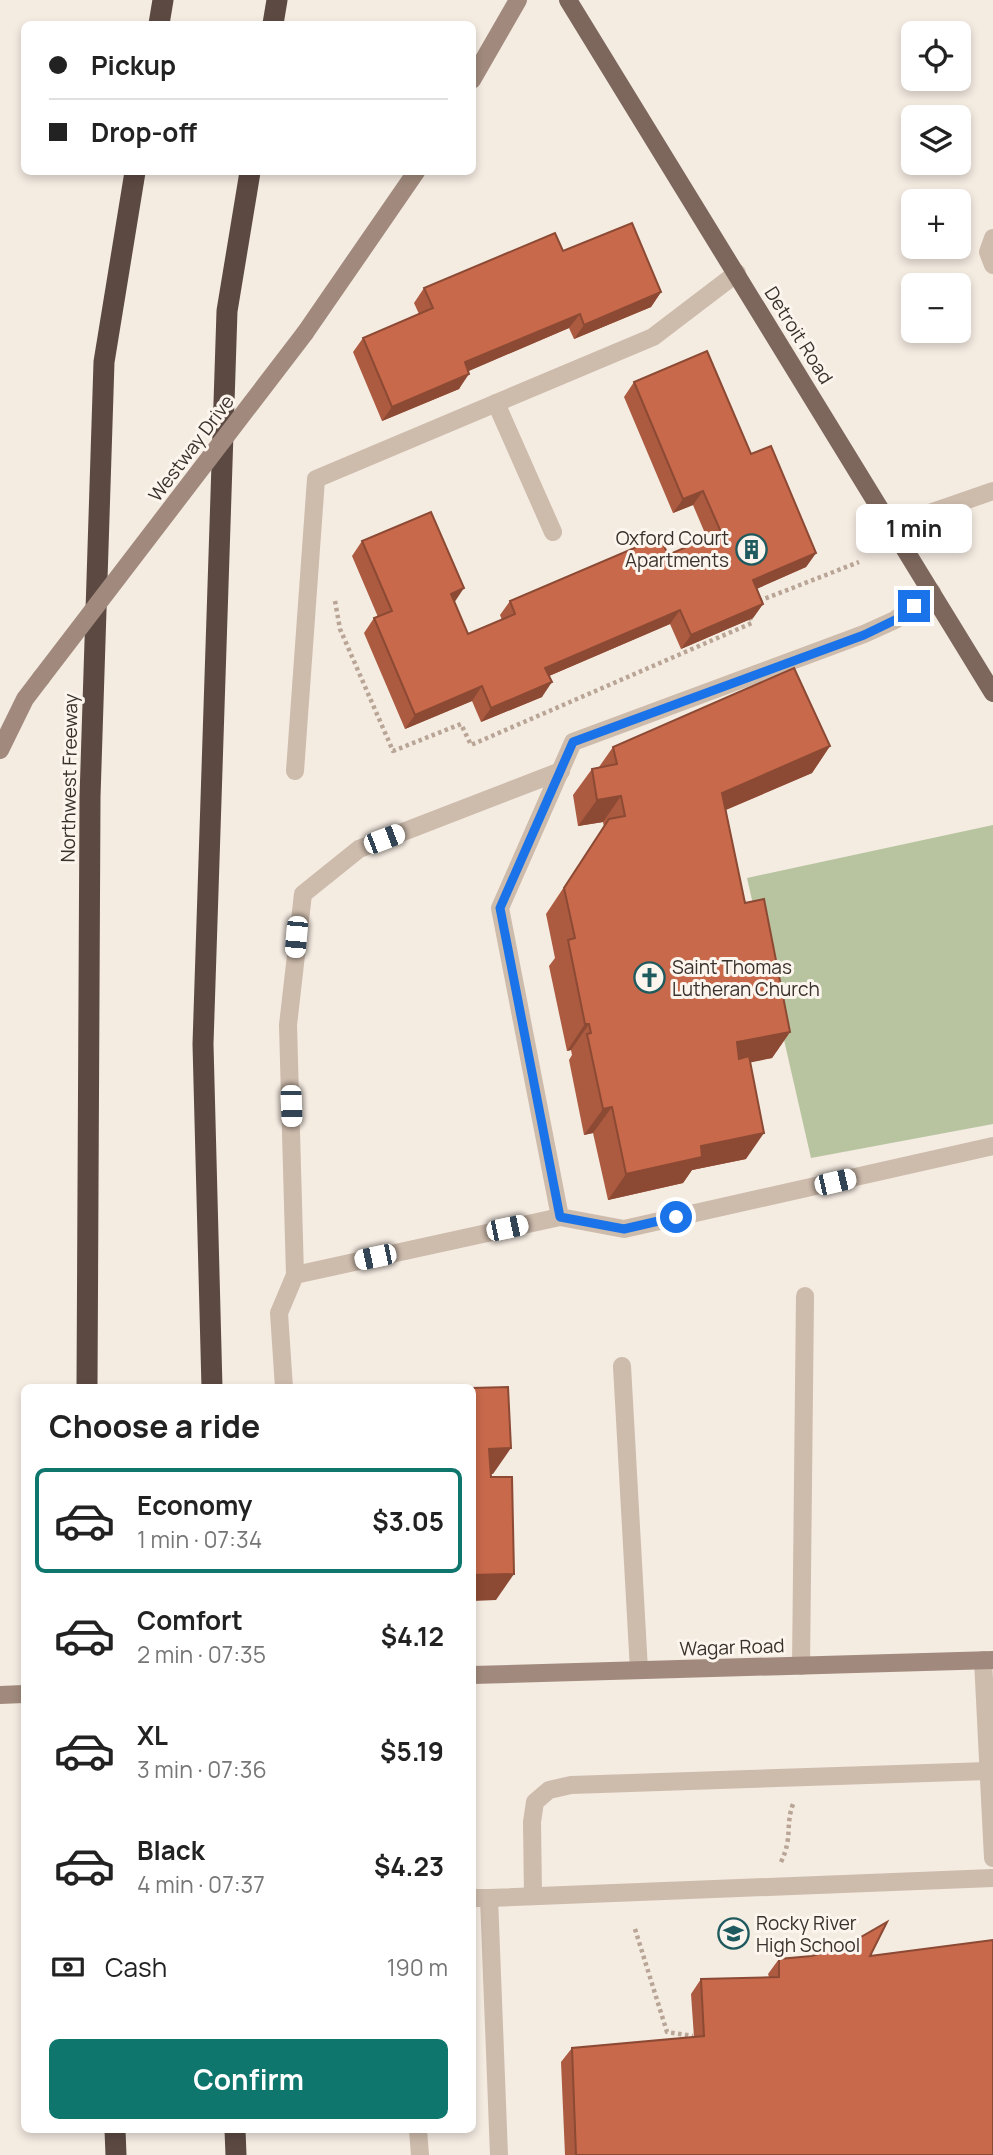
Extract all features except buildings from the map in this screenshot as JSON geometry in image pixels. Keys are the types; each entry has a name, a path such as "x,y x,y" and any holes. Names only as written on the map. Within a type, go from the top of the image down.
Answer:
{"highway":[{"path":"160,21 163,0"},
{"path":"274,21 277,0"},
{"name":"Northwest Freeway","path":"88,1384 90,797 104,362 135,175"},
{"path":"212,1384 203,1044 227,312 250,175"},
{"path":"115,2133 116,2155"},
{"path":"235,2133 236,2155"}],"main road":[{"path":"476,73 518,0"},
{"name":"Detroit Road","path":"568,0 993,693"},
{"name":"Westway Drive","path":"0,750 25,699 305,333 414,175"},
{"name":"Wagar Road","path":"476,1675 988,1660"},
{"path":"0,1695 21,1694"}],"street":[{"path":"993,238 988,252 993,265"},
{"path":"295,771 316,479 653,337 737,274"},
{"path":"496,403 552,532"},
{"path":"892,526 993,491"},
{"path":"560,1217 500,908 573,742 864,635 895,620 932,592"},
{"path":"284,1384 279,1313 295,1275 288,1026 303,894 359,849 561,771"},
{"path":"295,1275 560,1217 624,1229 993,1146"},
{"path":"801,1666 805,1296"},
{"path":"622,1366 639,1670"},
{"path":"988,1660 988,1771 993,1858"},
{"path":"533,1896 531,1822 535,1802 549,1790 571,1785 988,1771"},
{"path":"499,2155 481,1898 993,1878"},
{"path":"418,2133 419,2155"}],"path":[{"path":"757,602 859,562"},
{"path":"334,592 340,629 393,751 461,723 471,745 752,623 744,607"},
{"path":"789,1815 790,1843"},
{"path":"635,1929 667,2032 694,2036"}],"green space":[{"path":"993,825 993,1124 811,1158 747,878"}],"place":[{"name":"Oxford Court Apartments","path":"752,549"},
{"name":"Saint Thomas Lutheran Church","path":"649,978"},
{"name":"Rocky River High School","path":"733,1934"}],"route":[{"path":"676,1217 624,1229 560,1217 500,908 573,742 864,635 895,620 914,606"}]}
